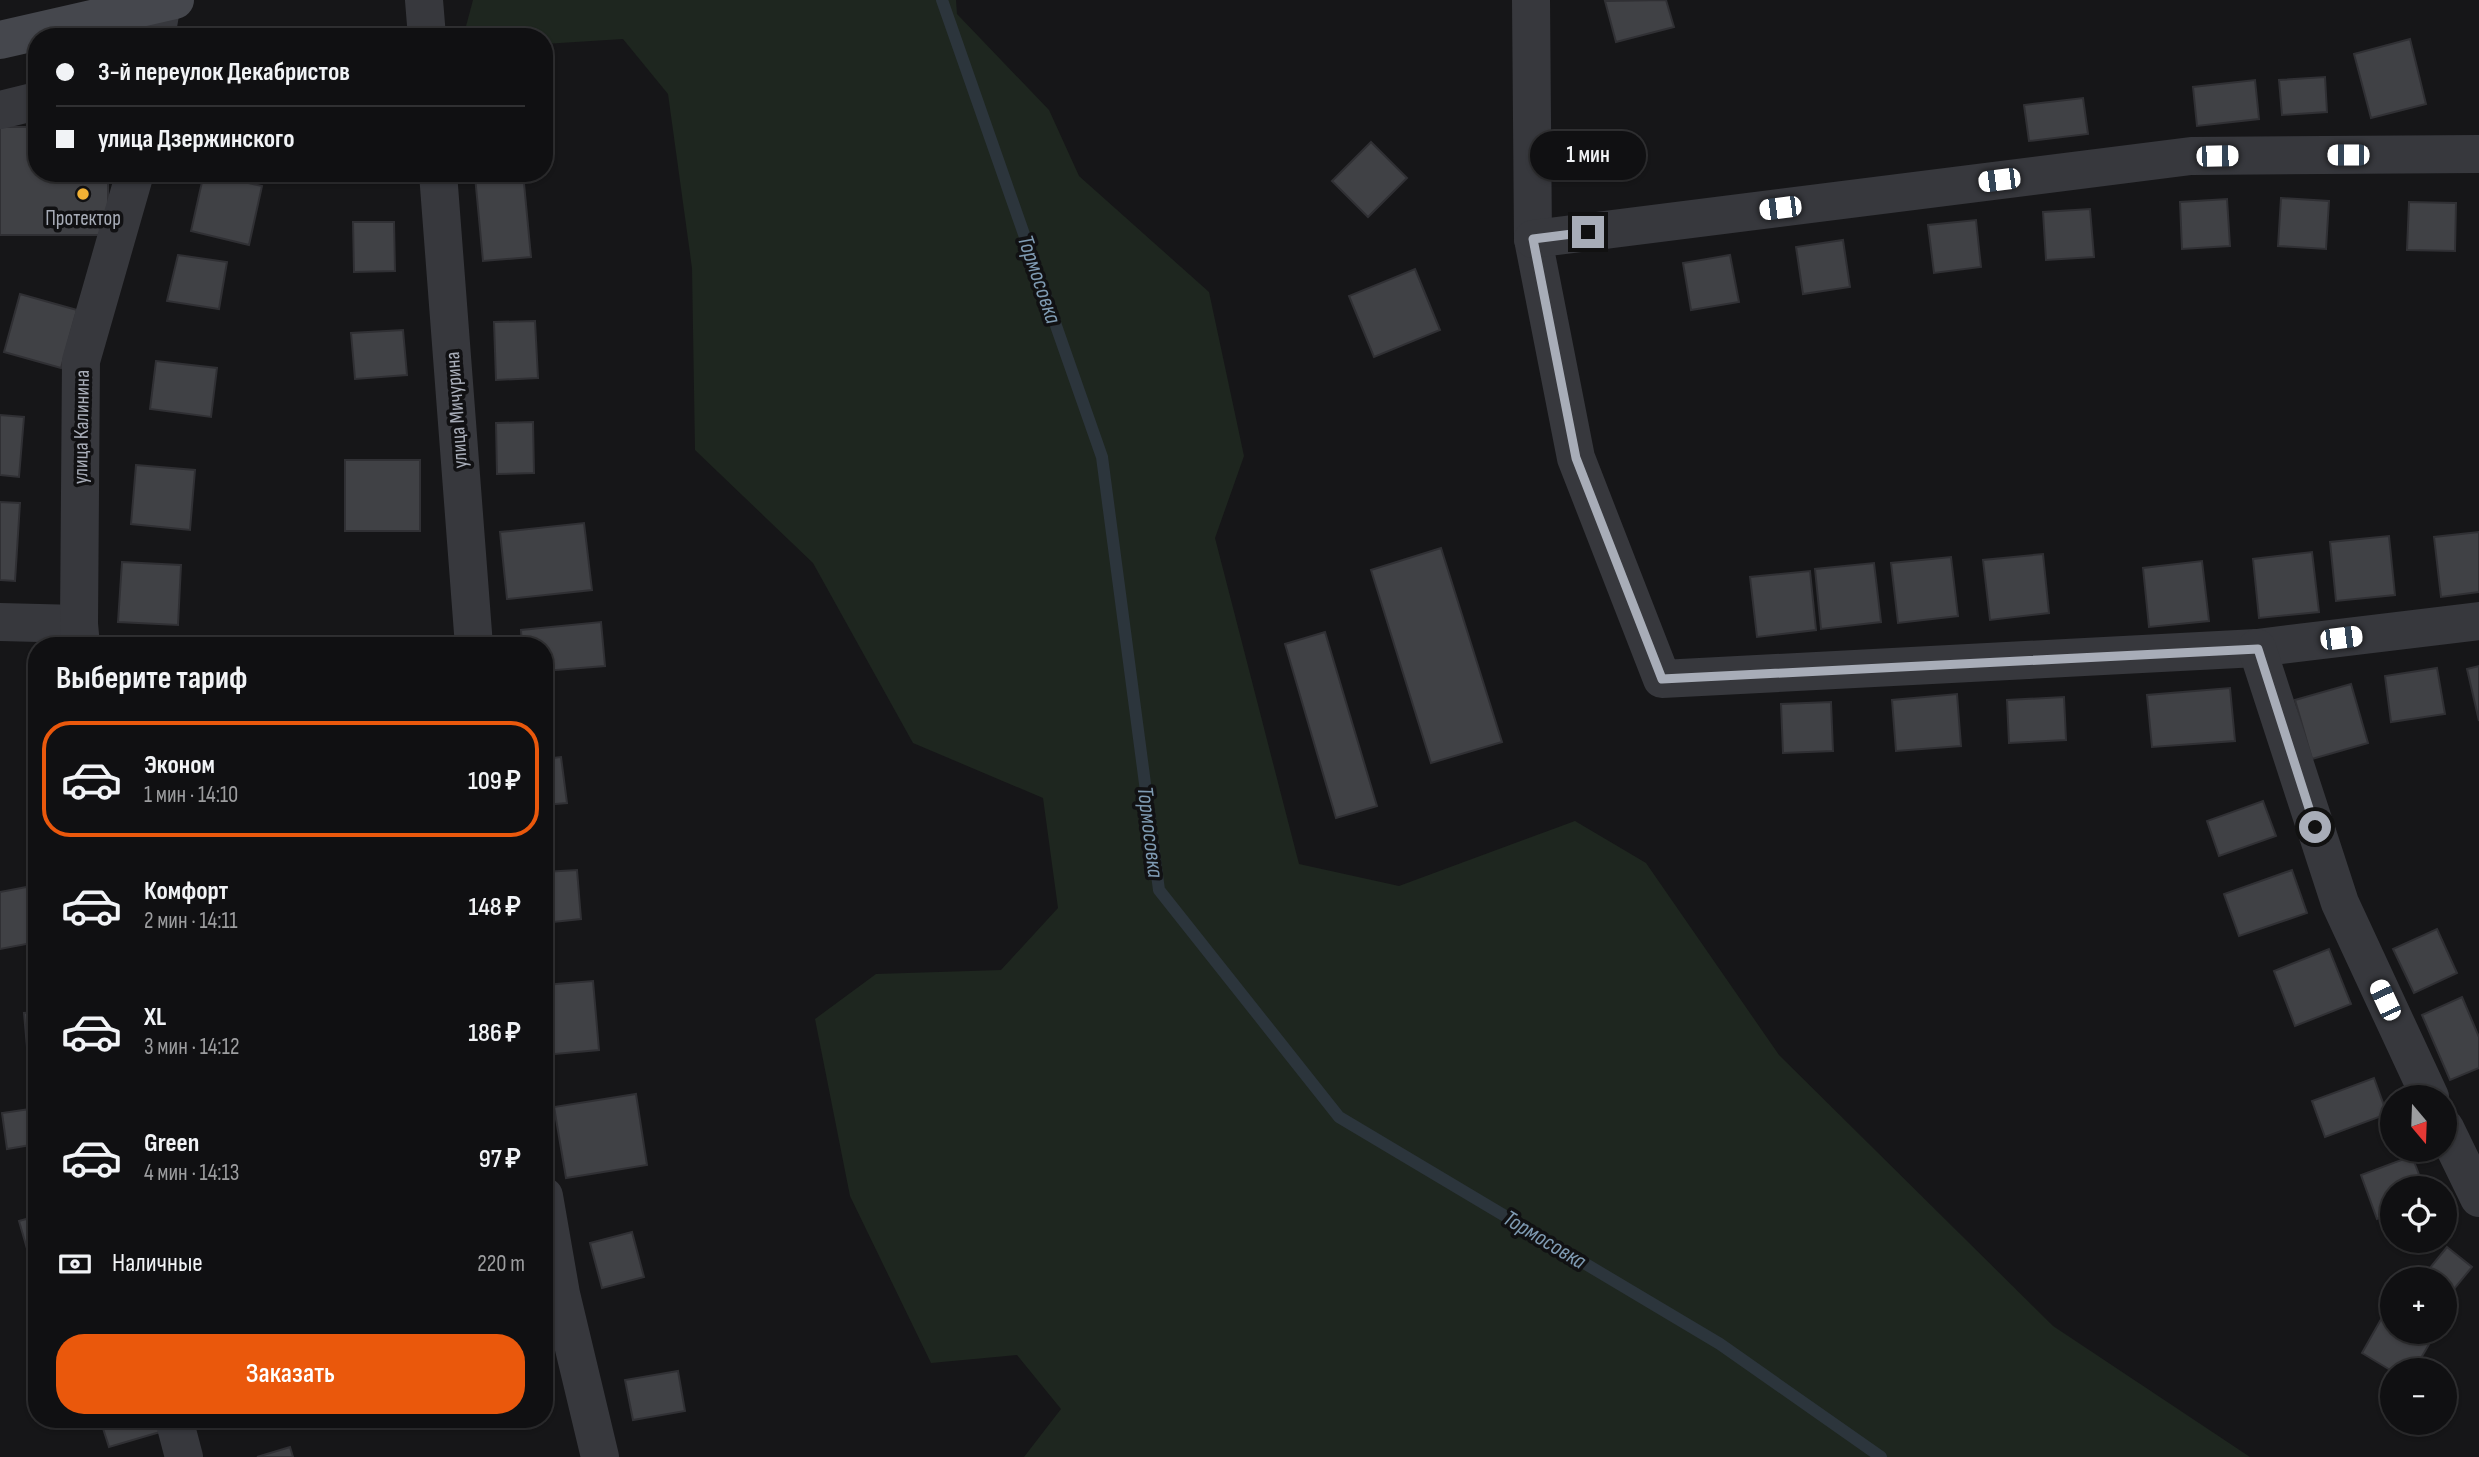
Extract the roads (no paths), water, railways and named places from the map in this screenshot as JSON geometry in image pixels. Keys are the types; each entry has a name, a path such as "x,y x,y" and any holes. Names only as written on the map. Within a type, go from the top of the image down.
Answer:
{"main road":[{"path":"73,28 164,13"},
{"path":"0,40 28,35"}],"street":[{"path":"424,0 426,28"},
{"path":"1531,0 1533,239 1576,458 1662,679 2258,649 2479,621"},
{"path":"0,110 28,104"},
{"path":"1533,239 2191,156 2479,154"},
{"name":"улица Калинина","path":"80,635 81,361 132,182"},
{"name":"улица Мичурина","path":"439,182 473,637"},
{"path":"0,622 80,635"},
{"path":"2258,649 2340,903 2424,1085"},
{"path":"2457,1153 2479,1198"},
{"path":"553,1248 561,1294 600,1457"},
{"path":"176,1428 184,1457"}],"waterway":[{"name":"Тормосовка","path":"942,0 1102,457 1159,890 1339,1117 1720,1344 1881,1457"}],"place":[{"name":"Протектор","path":"83,194"}]}
